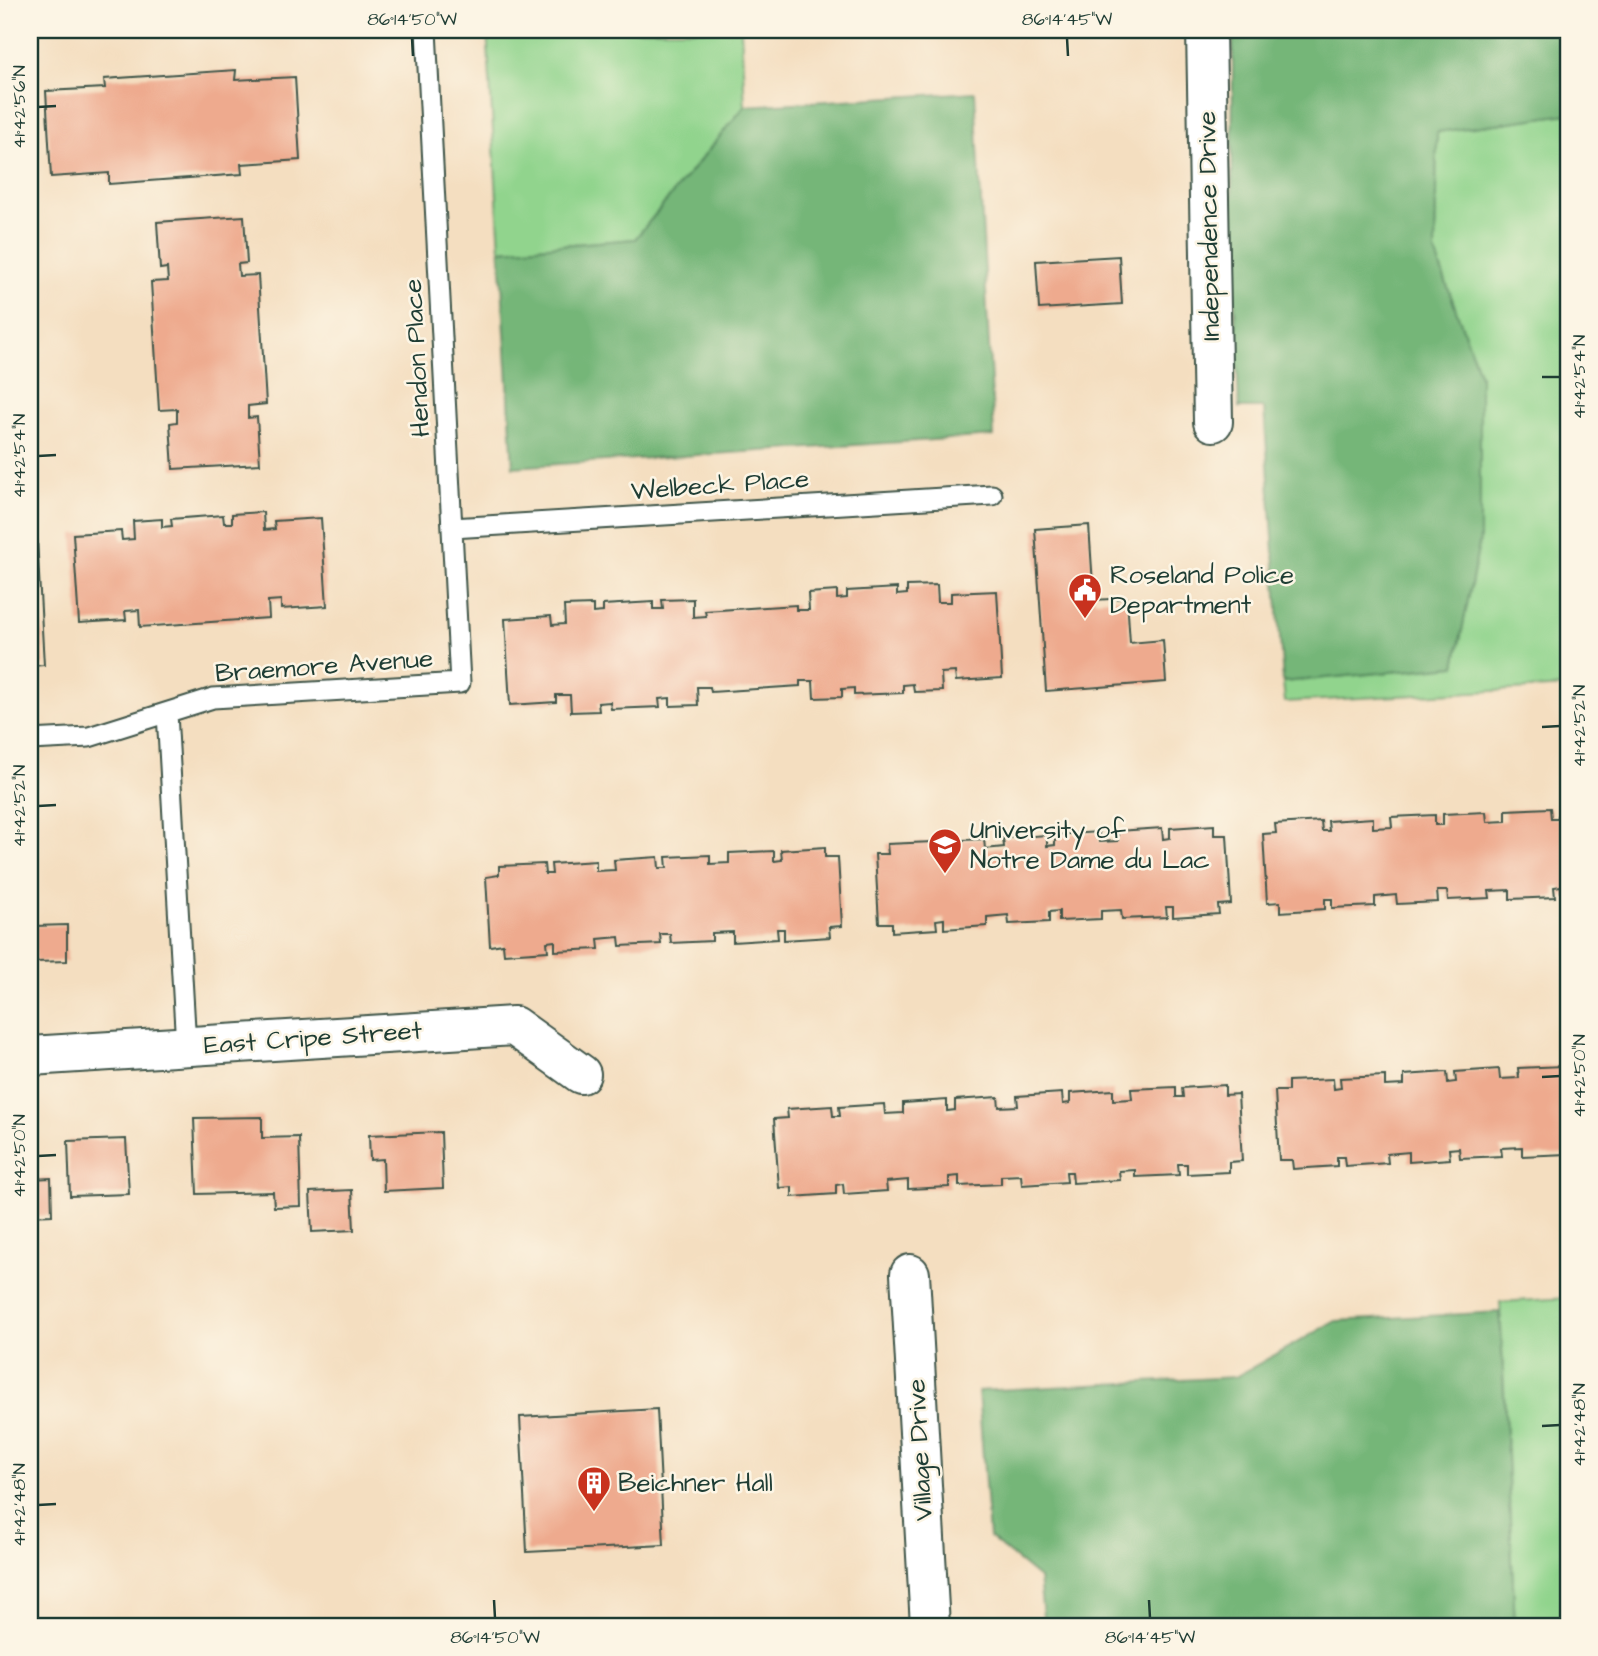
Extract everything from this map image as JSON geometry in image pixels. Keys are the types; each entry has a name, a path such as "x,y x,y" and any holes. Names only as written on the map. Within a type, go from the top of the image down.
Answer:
{"street":[{"name":"Independence Drive","path":"1206,30 1213,422"},
{"name":"East Cripe Street","path":"30,1056 514,1026 581,1074"},
{"name":"Village Drive","path":"910,1274 930,1626"}],"lane":[{"name":"Hendon Place","path":"426,30 460,683"},
{"name":"Welbeck Place","path":"452,528 992,495"},
{"name":"Braemore Avenue","path":"30,740 89,737 214,698 460,683"},
{"path":"167,713 186,1046"}],"green space":[{"path":"487,30 741,30 745,106 635,239 500,250"},
{"path":"1233,30 1568,30 1568,114 1437,132 1435,252 1480,376 1480,539 1455,666 1283,682 1264,408 1239,408 1232,230"},
{"path":"975,92 994,436 513,467 500,250 635,239 745,106"},
{"path":"1568,114 1568,687 1285,702 1283,682 1455,666 1480,539 1480,376 1435,252 1437,132"},
{"path":"1568,1298 1568,1626 1515,1626 1500,1302"},
{"path":"1500,1312 1515,1626 1044,1626 1039,1578 989,1537 978,1391 1235,1377 1336,1321"}],"building":[{"path":"236,70 235,80 295,77 300,160 241,164 242,174 109,184 109,173 51,177 46,91 105,88 104,79"},
{"path":"244,216 247,263 238,264 239,276 258,275 266,404 248,406 248,418 257,417 260,464 173,469 170,423 177,422 177,409 159,410 151,282 168,281 167,268 160,269 157,222"},
{"path":"1119,256 1122,304 1039,309 1036,261"},
{"path":"263,512 264,530 275,529 274,521 321,518 327,606 281,609 281,600 268,601 269,618 140,627 139,610 125,611 126,620 79,623 73,534 121,531 122,540 134,539 133,521 162,519 162,527 172,526 171,519 223,515 224,523 232,523 232,514"},
{"name":"Roseland Police Department","path":"1089,525 1094,600 1127,598 1130,643 1163,640 1166,682 1046,691 1035,529"},
{"path":"30,538 37,538 44,665 30,666"},
{"path":"937,585 938,602 951,602 951,593 997,591 1002,678 956,681 955,672 941,673 942,691 914,692 913,684 903,685 903,693 854,695 854,688 842,689 842,697 814,698 813,681 800,681 800,686 711,692 710,687 697,687 698,705 670,706 670,698 659,699 660,707 611,709 610,702 598,703 599,711 571,712 570,695 556,695 556,702 510,705 505,619 551,616 552,625 565,624 564,606 593,605 593,613 603,612 603,605 653,602 653,609 663,609 662,600 693,599 693,617 706,616 705,611 796,605 796,610 809,610 808,593 837,591 837,599 847,598 847,591 897,588 897,595 907,594 907,586"},
{"path":"1568,807 1568,896 1561,897 1561,886 1554,887 1555,897 1510,899 1510,890 1489,891 1490,898 1448,900 1447,891 1437,891 1438,902 1397,904 1396,895 1375,897 1375,906 1332,908 1332,899 1325,899 1325,909 1280,912 1280,902 1267,903 1263,834 1276,833 1275,824 1321,821 1322,831 1329,831 1328,821 1373,818 1373,828 1392,827 1391,817 1435,815 1435,825 1443,825 1443,814 1486,812 1487,822 1506,821 1506,810 1550,808 1551,818 1558,818 1558,808"},
{"path":"1214,825 1214,835 1227,835 1231,904 1218,905 1219,914 1173,917 1173,907 1166,907 1167,917 1122,919 1121,910 1101,911 1101,919 1059,921 1059,911 1049,912 1049,922 1009,924 1008,915 987,917 987,926 944,929 944,919 936,920 937,929 892,932 892,923 879,923 875,854 888,854 887,844 933,842 933,852 941,851 940,841 984,839 985,849 1004,847 1003,838 1047,835 1047,846 1055,845 1055,835 1099,832 1099,842 1118,841 1118,831 1162,828 1163,839 1170,838 1170,828"},
{"path":"825,847 825,857 838,857 842,926 829,927 830,937 784,940 784,929 777,929 778,939 733,942 733,932 712,933 712,941 671,943 670,934 660,934 661,944 620,946 619,937 598,939 599,949 555,951 555,941 547,942 548,951 504,954 503,944 490,946 486,877 499,875 499,866 544,864 545,874 552,874 551,864 596,861 596,871 615,870 614,860 658,857 659,868 667,868 666,857 710,855 710,864 729,863 729,853 774,851 774,861 782,860 781,850"},
{"path":"67,925 67,961 35,962 34,926"},
{"path":"1563,1066 1563,1076 1568,1075 1567,1154 1522,1156 1522,1147 1501,1148 1502,1156 1460,1158 1459,1148 1449,1149 1450,1159 1409,1162 1409,1152 1387,1154 1388,1163 1345,1166 1344,1157 1337,1157 1337,1166 1293,1169 1292,1160 1279,1160 1275,1091 1288,1091 1288,1081 1333,1079 1334,1089 1341,1088 1340,1078 1385,1076 1385,1086 1404,1085 1404,1075 1447,1072 1448,1083 1456,1082 1455,1072 1499,1069 1500,1079 1519,1078 1518,1068"},
{"path":"1225,1085 1225,1095 1238,1094 1242,1161 1229,1162 1229,1172 1187,1174 1187,1164 1178,1164 1179,1175 1135,1177 1135,1170 1119,1171 1120,1180 1073,1183 1072,1172 1066,1172 1067,1182 1022,1185 1021,1175 1001,1176 1001,1184 959,1186 959,1176 949,1177 949,1187 908,1189 908,1180 886,1182 887,1191 844,1194 843,1184 836,1185 836,1194 792,1197 792,1187 779,1188 774,1119 788,1118 787,1109 832,1106 833,1116 840,1116 839,1107 884,1104 885,1114 903,1113 903,1103 947,1100 947,1111 955,1110 955,1100 998,1097 999,1107 1018,1106 1017,1096 1062,1093 1063,1104 1070,1103 1070,1093 1113,1090 1113,1100 1132,1099 1131,1089 1176,1087 1176,1097 1183,1097 1182,1088"},
{"path":"262,1117 262,1138 299,1137 301,1206 274,1207 273,1192 197,1194 194,1118"},
{"path":"441,1132 443,1188 384,1191 383,1159 370,1160 369,1135"},
{"path":"126,1139 129,1194 70,1196 68,1141"},
{"path":"51,1178 52,1215 30,1216 30,1179"},
{"path":"352,1190 354,1230 312,1232 310,1192"},
{"name":"Beichner Hall","path":"657,1409 664,1545 527,1552 520,1417"}],"place":[{"name":"Roseland Police Department","path":"1085,620"},
{"name":"University of Notre Dame du Lac","path":"945,875"},
{"name":"Beichner Hall","path":"594,1513"}]}
